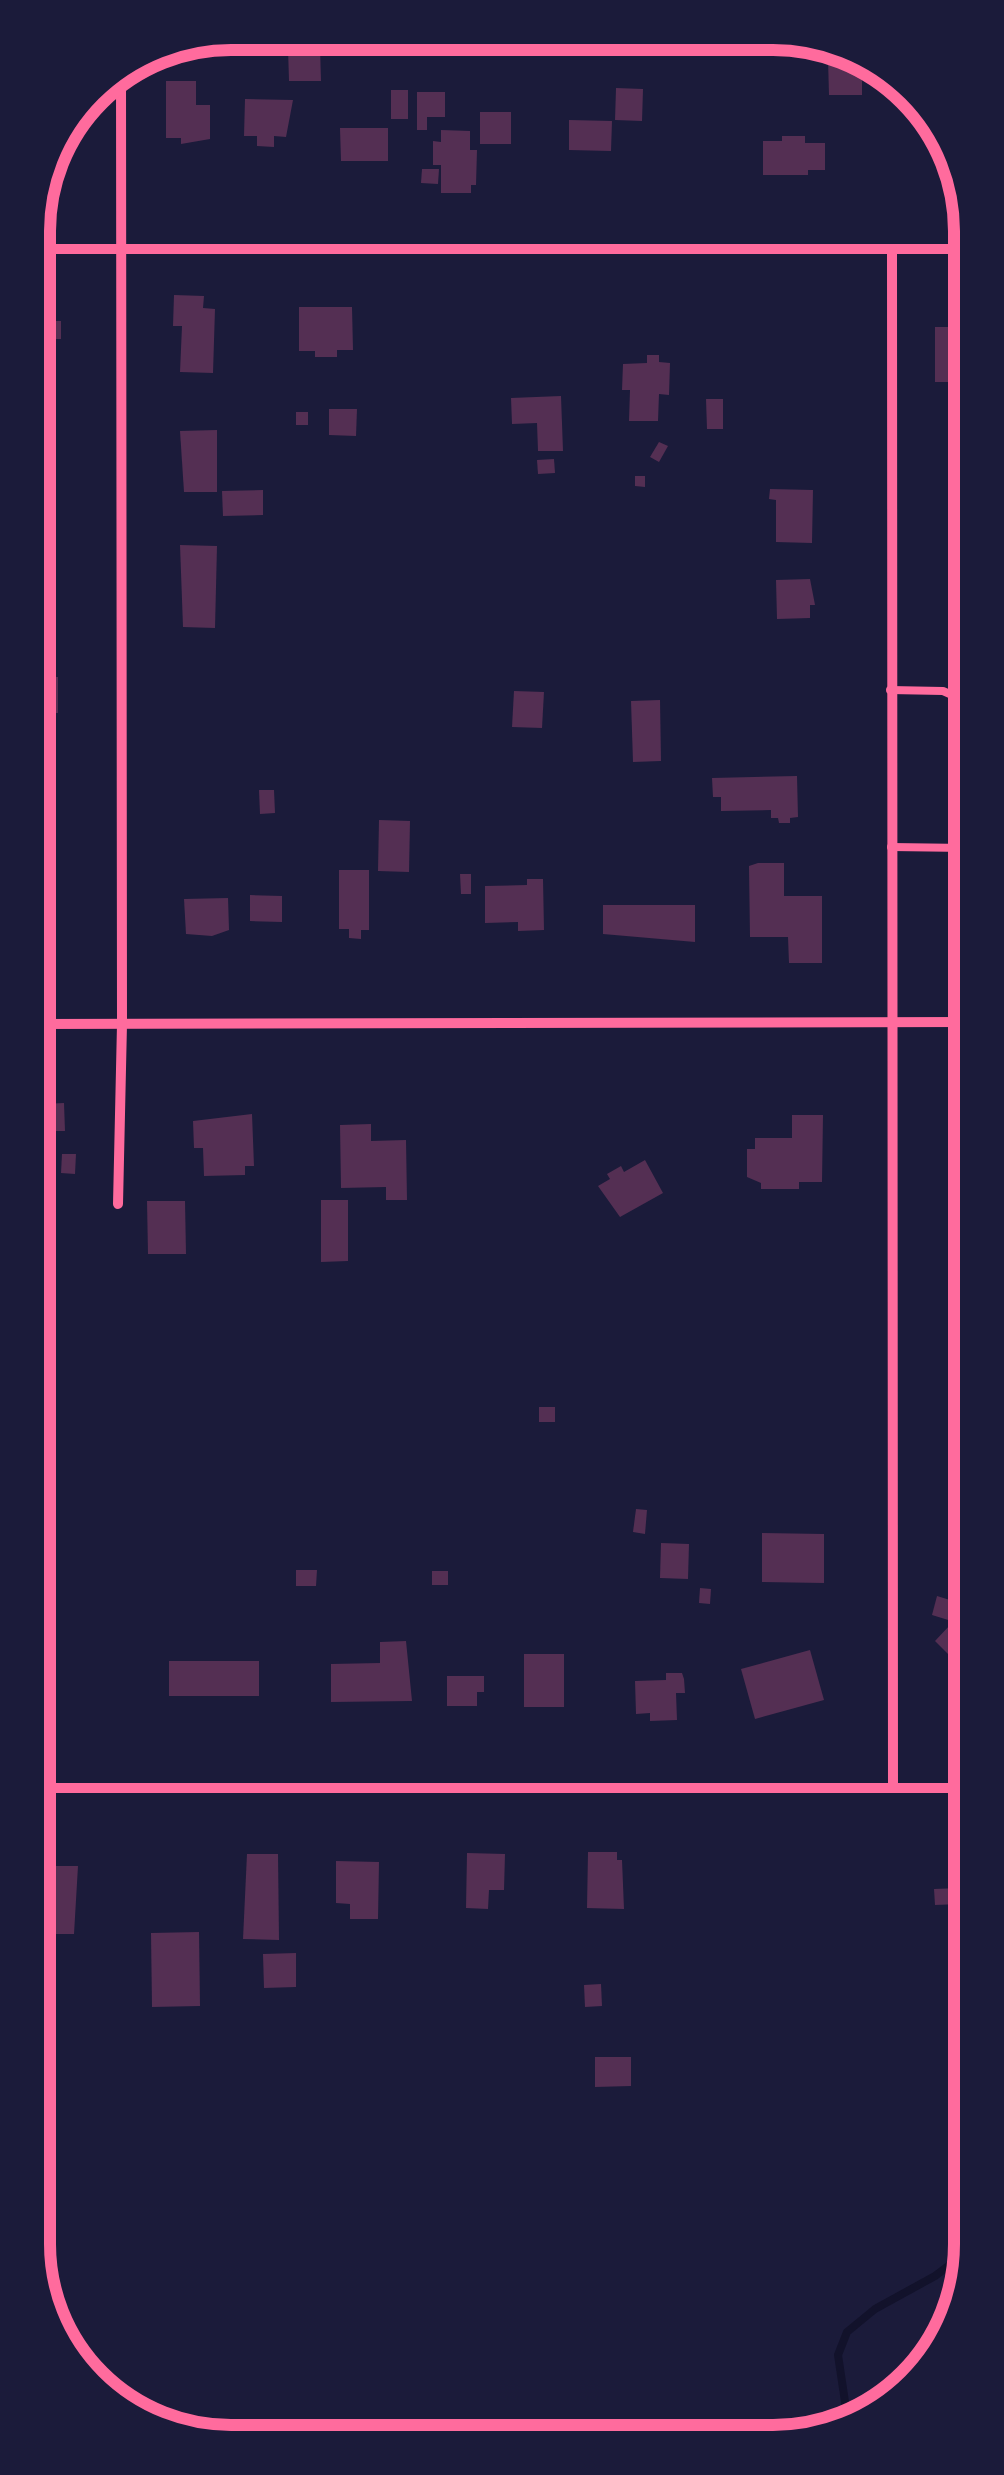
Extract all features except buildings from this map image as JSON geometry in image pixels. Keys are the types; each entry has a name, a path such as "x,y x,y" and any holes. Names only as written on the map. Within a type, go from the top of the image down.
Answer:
{"street":[{"path":"118,1204 122,1024 121,87"},
{"path":"50,249 954,249"},
{"path":"892,249 889,1022 893,1786"},
{"path":"50,1024 954,1022"},
{"path":"50,1788 954,1788"}],"lane":[{"path":"890,690 943,690 952,695 954,729"},
{"path":"890,847 954,848"}],"waterway":[{"path":"846,2409 838,2355 847,2332 875,2309 953,2263"}]}
